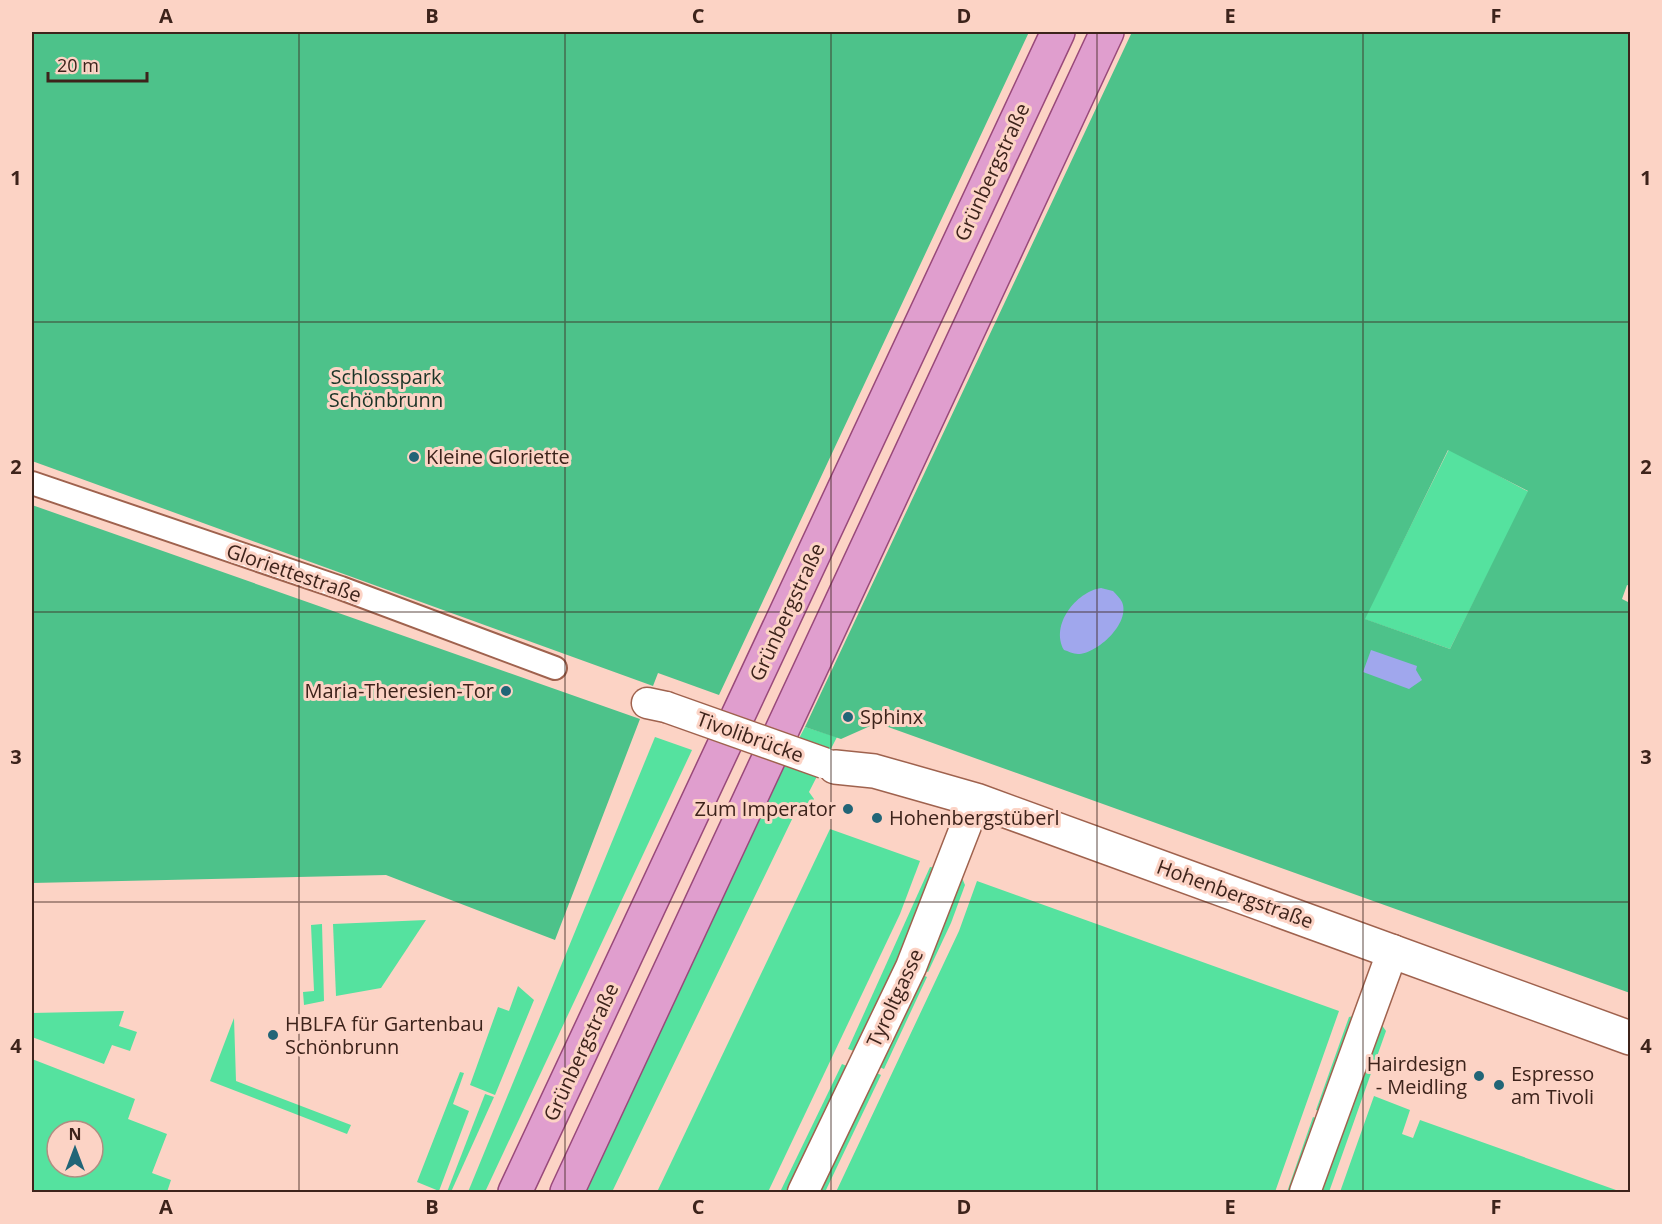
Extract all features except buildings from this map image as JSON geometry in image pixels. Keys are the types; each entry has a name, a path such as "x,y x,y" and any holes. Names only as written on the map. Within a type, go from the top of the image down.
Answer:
{"main road":[{"name":"Grünbergstraße","path":"515,1192 1058,32"},
{"path":"567,1192 1107,32"}],"street":[{"name":"Gloriettestraße","path":"32,483 340,588 555,668"},
{"name":"Tivolibrücke","path":"656,705 829,765"},
{"name":"Hohenbergstraße","path":"829,765 874,771 976,800 1630,1038"},
{"name":"Tyroltgasse","path":"803,1192 911,967 976,800"},
{"path":"1305,1192 1393,950"}],"green space":[{"name":"Schlosspark Schönbrunn","path":"32,32 1029,32 719,695 658,673 653,686 32,461"},
{"path":"1132,32 1630,32 1630,586 1627,585 1622,599 1630,603 1630,993 877,723 841,739 805,727","holes":["1448,450 1528,491 1450,649 1365,619"]},
{"path":"1449,449 1529,492 1450,649 1364,619"},
{"path":"32,505 640,719 555,940 386,875 32,883"},
{"path":"805,727 837,737 809,792 814,799 809,807 805,805 801,812 796,811 612,1192 586,1192 777,780"},
{"path":"655,737 692,750 485,1192 468,1192"},
{"path":"830,829 920,861 900,914 768,1192 657,1192"},
{"path":"930,867 938,868 911,938 857,1052 848,1049"},
{"path":"962,878 965,885 951,923 928,972 920,969"},
{"path":"977,881 1339,1011 1275,1192 836,1192 959,931"},
{"path":"426,920 381,988 336,996 333,924"},
{"path":"322,924 324,1001 304,1005 303,992 314,991 311,925"},
{"path":"918,973 927,977 884,1069 875,1065"},
{"path":"518,986 534,1000 495,1095 470,1085 498,1007 509,1011"},
{"path":"124,1011 119,1026 137,1032 130,1051 112,1045 104,1064 32,1037 32,1013"},
{"path":"1353,1016 1323,1112 1316,1110 1349,1017"},
{"path":"234,1018 236,1081 351,1125 347,1134 210,1081"},
{"path":"1381,1024 1386,1031 1329,1192 1321,1192"},
{"path":"32,1059 135,1099 128,1119 167,1134 152,1173 171,1180 167,1192 32,1192"},
{"path":"842,1064 849,1067 791,1192 780,1192"},
{"path":"872,1071 881,1075 825,1192 814,1192"},
{"path":"460,1072 464,1073 453,1104 469,1111 439,1191 417,1182"},
{"path":"485,1094 494,1097 451,1192 447,1192"},
{"path":"1374,1096 1410,1110 1402,1134 1413,1138 1420,1120 1616,1190 1616,1192 1340,1192"},
{"path":"1313,1117 1320,1120 1294,1192 1287,1192"}],"water":[{"path":"1101,588 1113,591 1122,602 1122,619 1117,628 1103,643 1086,653 1076,654 1064,650 1060,630 1068,611 1083,596"},
{"path":"1371,650 1417,666 1416,670 1422,680 1409,689 1363,672"}],"place":[{"name":"Kleine Gloriette","path":"414,457"},
{"name":"Maria-Theresien-Tor","path":"506,691"},
{"name":"Sphinx","path":"848,717"},
{"name":"Zum Imperator","path":"848,809"},
{"name":"Hohenbergstüberl","path":"877,818"},
{"name":"HBLFA für Gartenbau Schönbrunn","path":"273,1035"},
{"name":"Hairdesign - Meidling","path":"1479,1076"},
{"name":"Espresso am Tivoli","path":"1499,1085"}]}
